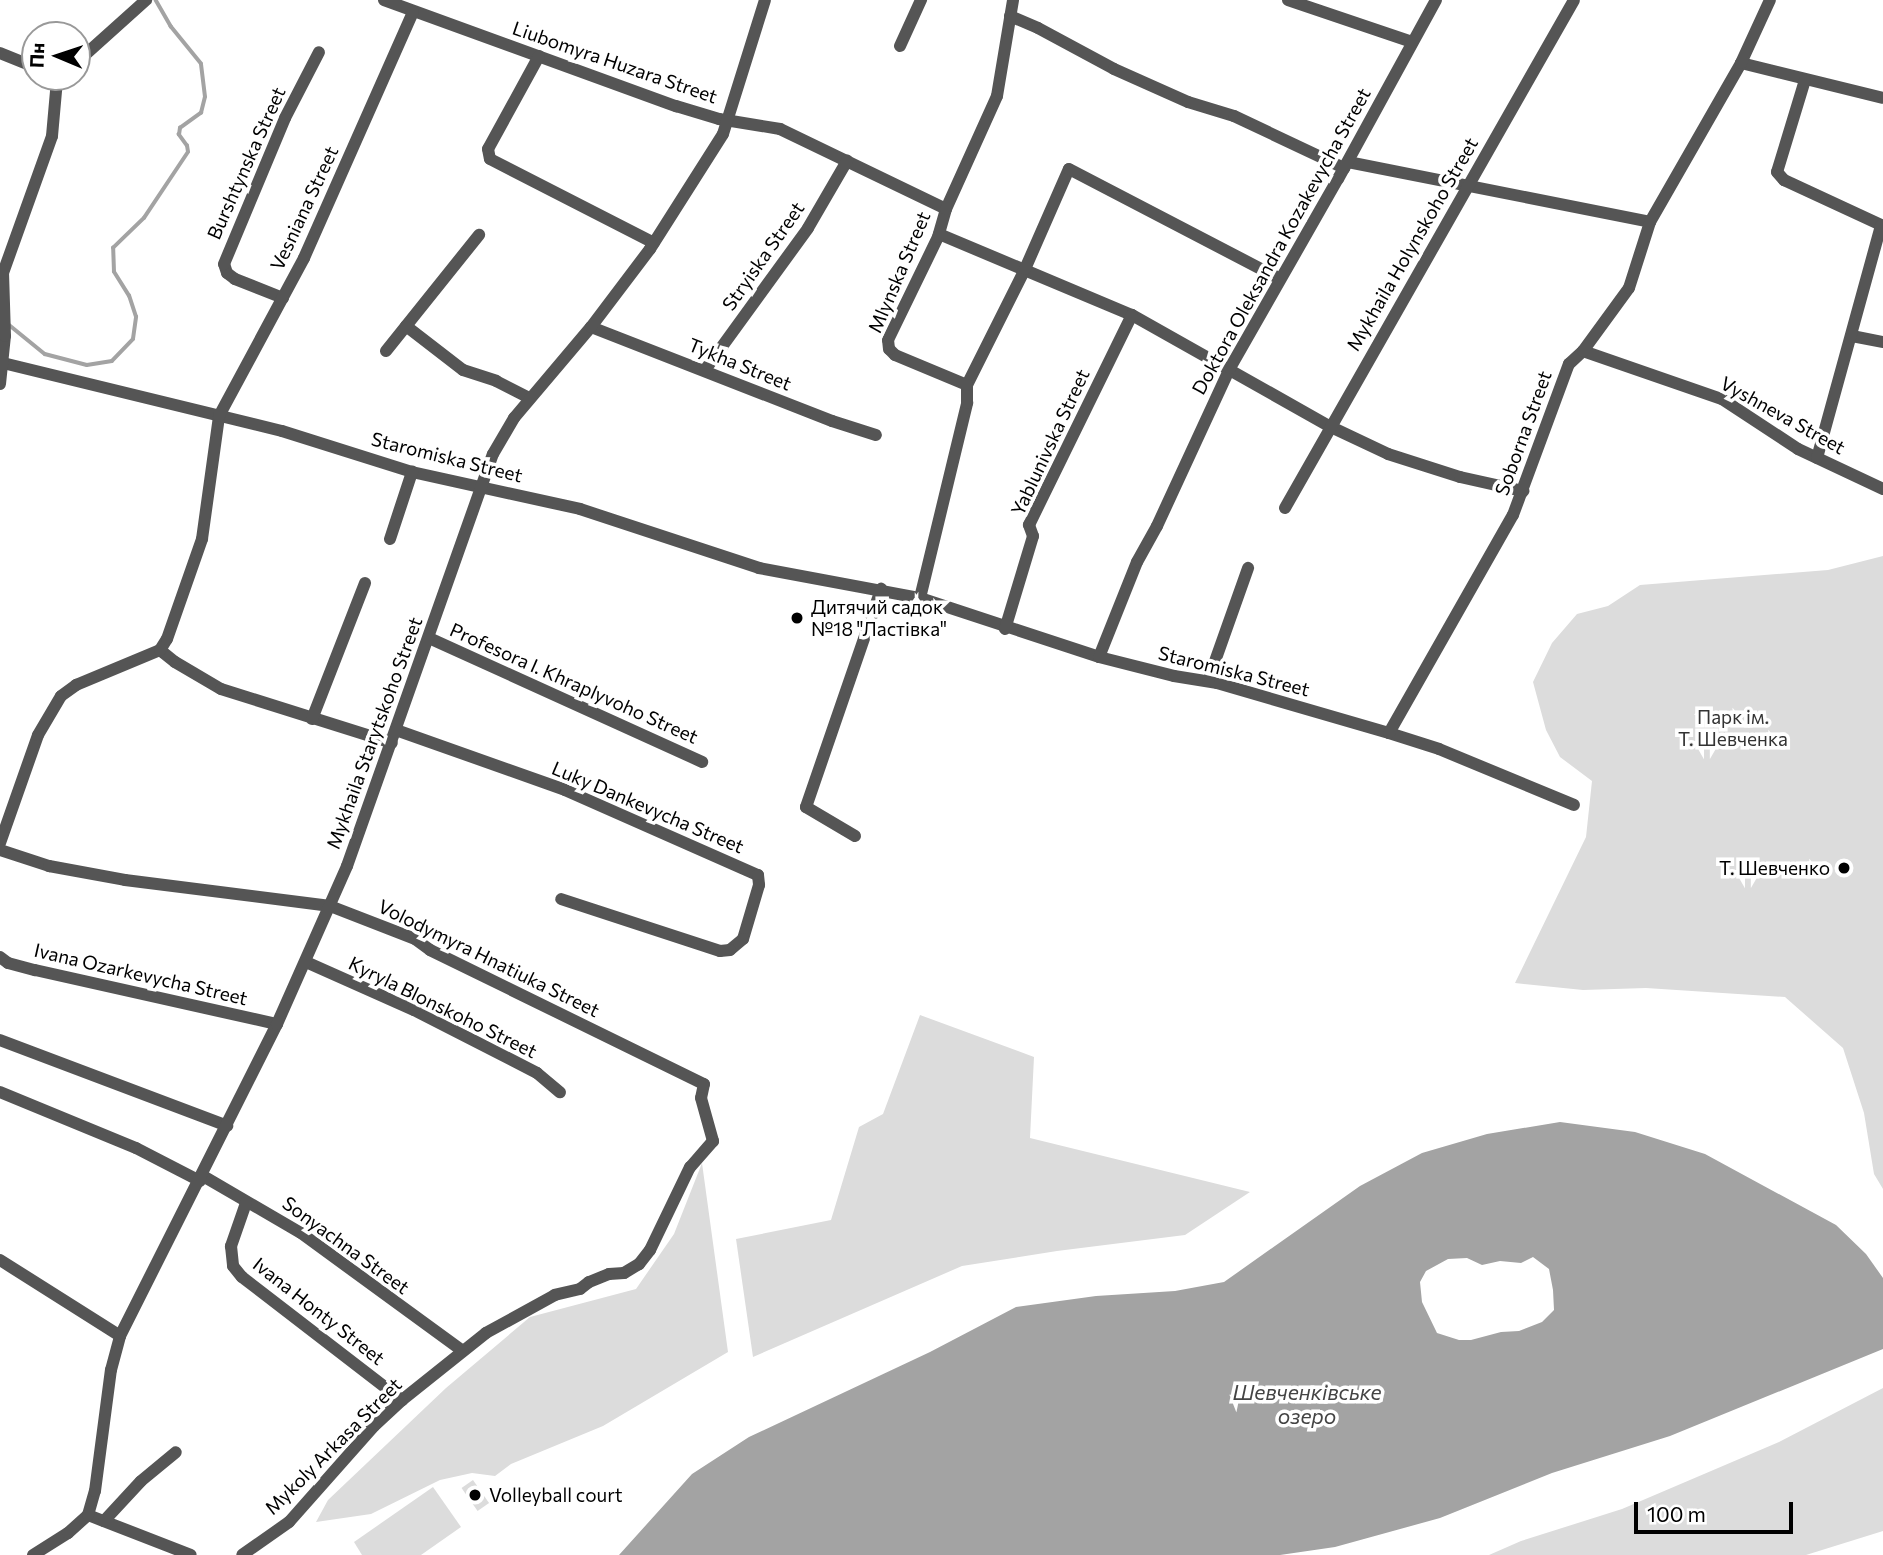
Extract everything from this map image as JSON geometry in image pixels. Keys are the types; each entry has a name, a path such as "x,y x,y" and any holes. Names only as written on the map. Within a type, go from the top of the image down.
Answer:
{"street":[{"name":"Liubomyra Huzara Street","path":"384,0 539,55 626,90 730,121 771,125 946,209"},
{"name":"Mykhaila Starytskoho Street","path":"88,1515 95,1491 111,1370 120,1336 227,1126 306,962 394,737 501,438 530,398 591,327 654,243 730,121 765,0"},
{"path":"900,46 921,0"},
{"name":"Mlynska Street","path":"967,385 895,355 888,346 890,334 939,234 946,209 997,96 1013,0"},
{"path":"1288,0 1412,42"},
{"name":"Doktora Oleksandra Kozakevycha Street","path":"1098,657 1137,562 1157,526 1230,368 1436,0"},
{"name":"Mykhaila Holynskoho Street","path":"1285,508 1574,0"},
{"name":"Soborna Street","path":"1389,733 1467,599 1523,491 1569,364 1583,351 1629,288 1650,222 1741,63 1770,0"},
{"path":"91,49 142,2"},
{"name":"Vesniana Street","path":"219,416 283,298 414,12"},
{"path":"1010,16 1114,69 1188,102 1234,116 1346,165 1650,222"},
{"name":"Burshtynska Street","path":"283,298 235,279 227,274 224,264 285,118 319,52"},
{"path":"0,53 21,61"},
{"path":"539,55 488,149 490,159 654,243"},
{"path":"1741,63 1883,98"},
{"path":"1805,80 1777,172 1793,184 1882,226 1817,458"},
{"path":"0,384 5,336 1,292 3,273 41,174 52,136 56,91"},
{"name":"Stryiska Street","path":"705,370 808,228 847,161"},
{"path":"920,598 967,403 967,385 1025,269 1069,169 1280,279"},
{"path":"939,234 1132,315 1331,427 1388,454 1460,477 1523,491"},
{"path":"386,351 480,235"},
{"name":"Yablunivska Street","path":"1005,629 1033,536 1029,525 1132,315"},
{"path":"406,327 466,372 496,381 530,398"},
{"name":"Tykha Street","path":"591,327 822,417 876,435"},
{"path":"1852,336 1883,342"},
{"name":"Vyshneva Street","path":"1583,351 1722,399 1817,458 1883,489"},
{"name":"Staromiska Street","path":"3,363 282,431 412,472 580,509 759,568 920,598 1005,629 1098,657 1174,676 1208,681 1389,733 1439,749 1574,805"},
{"path":"0,844 4,825 38,735 61,696 87,679 160,650 172,628 202,539 219,416"},
{"path":"390,539 412,472"},
{"path":"1208,681 1248,568"},
{"path":"312,719 365,583"},
{"path":"855,836 806,807 881,589"},
{"name":"Profesora I. Khraplyvoho Street","path":"429,638 702,762"},
{"name":"Luky Dankevycha Street","path":"160,650 175,662 221,688 312,719 394,737 565,790 758,876 759,885 744,939 730,950 720,951 561,899"},
{"name":"Volodymyra Hnatiuka Street","path":"0,850 49,866 125,880 330,905 415,939 430,950 704,1084"},
{"name":"Ivana Ozarkevycha Street","path":"0,957 8,963 35,971 277,1024"},
{"name":"Kyryla Blonskoho Street","path":"306,962 414,1010 537,1073 560,1092"},
{"path":"0,1040 227,1126"},
{"name":"Mykoly Arkasa Street","path":"242,1555 289,1522 374,1426 402,1400 486,1333 555,1295 580,1289 589,1282 610,1274 624,1273 639,1264 650,1250 690,1167 713,1141 701,1098 704,1084"},
{"name":"Sonyachna Street","path":"0,1092 136,1148 262,1209 301,1233 463,1351"},
{"name":"Ivana Honty Street","path":"246,1203 230,1252 237,1272 402,1400"},
{"path":"0,1259 120,1336"},
{"path":"104,1521 141,1481 176,1452"},
{"path":"33,1555 68,1534 88,1515 191,1555"}],"green space":[{"name":"Парк ім. Т. Шевченка","path":"1883,556 1883,1189 1874,1174 1864,1113 1843,1048 1785,997 1646,988 1583,990 1515,983 1586,837 1592,781 1560,757 1546,730 1533,682 1552,643 1577,614 1608,606 1640,585 1828,570"},
{"path":"920,1015 1034,1057 1030,1138 1250,1192 1185,1235 962,1266 753,1357 736,1239 831,1220 859,1127 883,1114"},
{"path":"702,1163 728,1352 603,1426 511,1464 495,1476 472,1473 440,1480 371,1514 316,1522 328,1500 446,1388 530,1317 636,1289 674,1234"},
{"path":"1883,1388 1883,1531 1806,1555 1489,1555 1521,1541 1622,1509 1779,1442"},
{"name":"Volleyball court","path":"473,1480 489,1503 478,1511 462,1488"},
{"path":"433,1487 461,1527 421,1555 362,1555 354,1542"}],"water":[{"name":"Шевченківське озеро","path":"1560,1122 1635,1132 1705,1154 1836,1225 1866,1254 1883,1278 1883,1349 1670,1436 1552,1473 1440,1518 1335,1547 1280,1555 619,1555 692,1474 749,1437 930,1352 1016,1307 1096,1296 1175,1291 1224,1282 1360,1186 1422,1153 1487,1134","holes":["1533,1257 1549,1269 1554,1310 1542,1322 1519,1331 1459,1340 1437,1333 1422,1302 1420,1282 1426,1271 1448,1259 1467,1258 1482,1265 1500,1261 1521,1263"]}],"waterway":[{"path":"7,323 45,354 87,365 112,361 133,339 136,317 129,296 114,272 113,248 144,218 188,152 179,135 180,128 201,113 205,97 201,64 171,27 156,1"}],"place":[{"name":"Дитячий садок №18 \"Ластівка\"","path":"797,618"},
{"name":"Т. Шевченко","path":"1844,868"},
{"name":"Volleyball court","path":"475,1495"}]}
